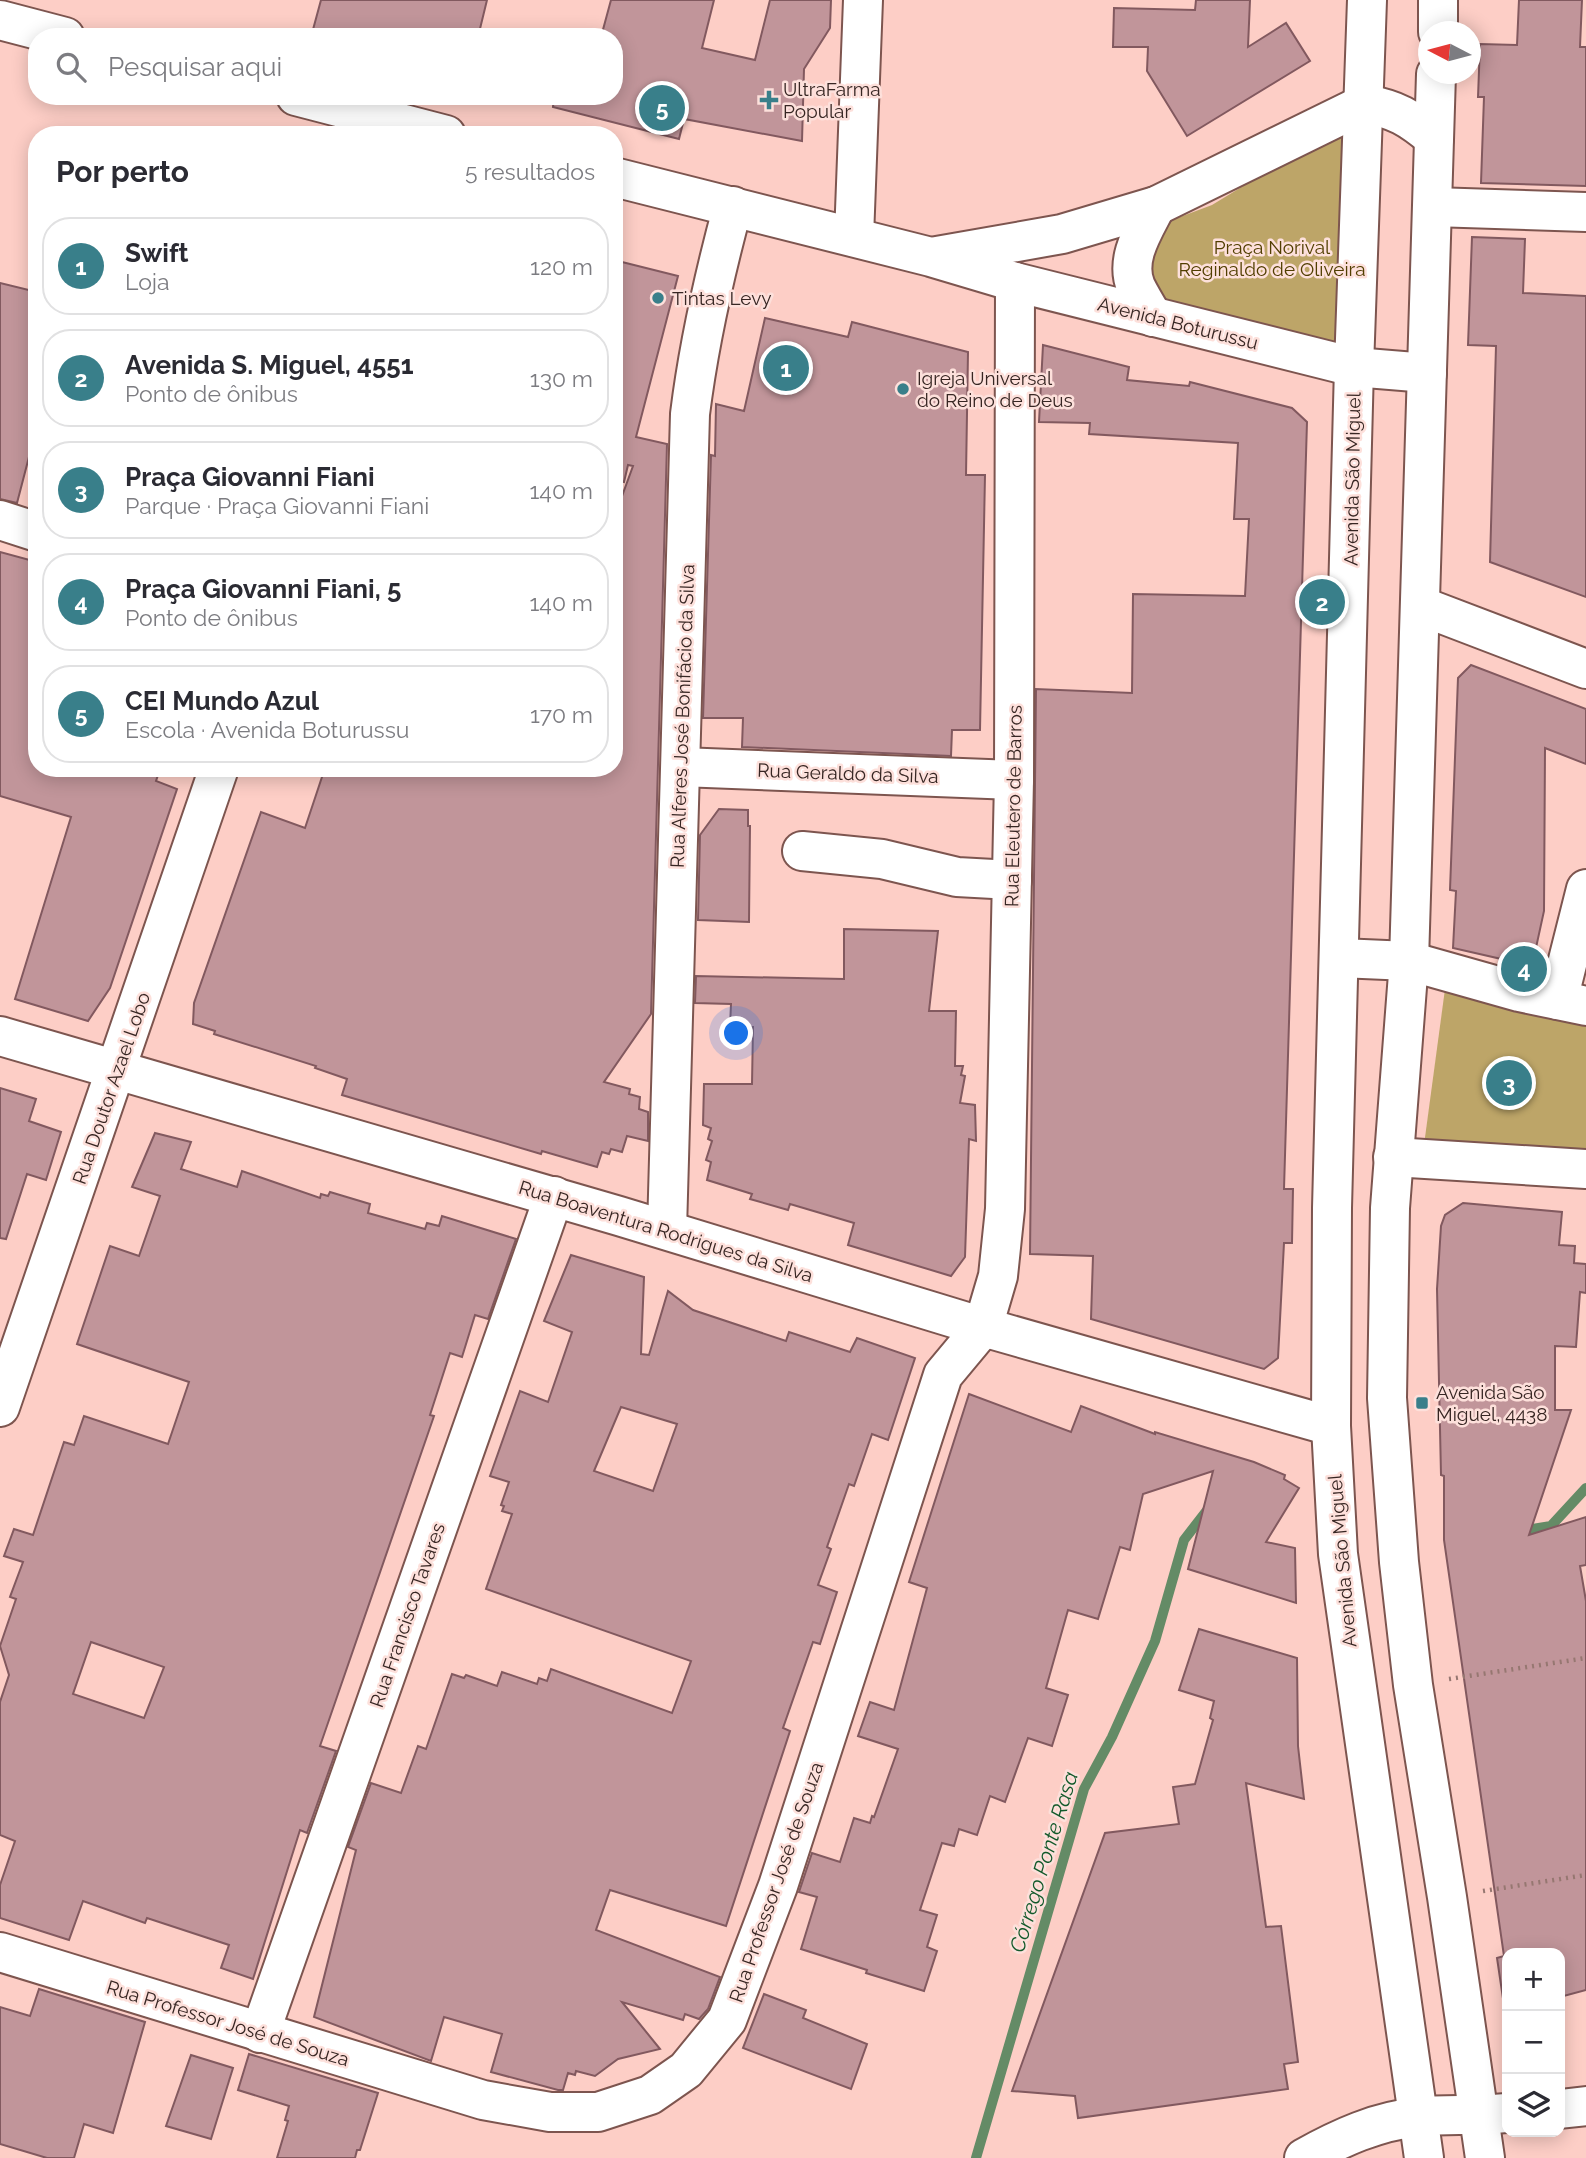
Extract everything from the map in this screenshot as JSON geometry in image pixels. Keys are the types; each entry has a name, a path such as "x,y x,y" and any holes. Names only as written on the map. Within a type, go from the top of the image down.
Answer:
{"street":[{"path":"854,237 863,0"},
{"name":"Avenida São Miguel","path":"1367,0 1354,367 1332,1208 1331,1426 1338,1554 1424,2158"},
{"path":"1438,0 1438,21"},
{"path":"0,20 31,28"},
{"path":"1436,84 1409,961 1390,1208 1387,1398 1399,1562 1413,1685 1447,1897 1493,2114 1485,2158"},
{"path":"1364,104 1389,108 1411,120 1434,138"},
{"name":"Avenida Boturussu","path":"931,257 1062,234 1156,206 1364,104"},
{"path":"331,105 411,126"},
{"name":"Avenida Boturussu","path":"623,179 931,257 1014,282 1354,367 1427,373"},
{"name":"Rua Alferes José Bonifácio da Silva","path":"667,1230 690,414 696,360 710,290 733,206"},
{"path":"1153,317 1135,284 1133,265 1137,244 1156,206"},
{"path":"1433,207 1586,212"},
{"name":"Rua Eleutero de Barros","path":"983,1327 998,1276 1005,1209 1014,780 1014,282"},
{"path":"0,520 28,529"},
{"path":"1421,606 1586,669"},
{"name":"Rua Geraldo da Silva","path":"681,767 1014,780"},
{"name":"Rua Doutor Azael Lobo","path":"0,1407 216,777"},
{"path":"802,851 882,859 957,877 1012,880"},
{"path":"1340,958 1409,961 1572,1003 1586,889"},
{"name":"Rua Boaventura Rodrigues da Silva","path":"0,1036 554,1196 983,1327 1331,1426"},
{"path":"1393,1157 1586,1169"},
{"name":"Rua Francisco Tavares","path":"260,2033 554,1196"},
{"name":"Rua Professor José de Souza","path":"0,1952 482,2100 550,2112 598,2112 650,2095 686,2070 727,2020 778,1886 943,1375 983,1327"},
{"path":"1565,2108 1586,2106"},
{"path":"1304,2158 1335,2140 1366,2129 1418,2117 1493,2114"}],"path":[{"path":"1413,1685 1586,1658"},
{"path":"1447,1897 1586,1875"}],"green space":[{"name":"Praça Norival Reginaldo de Oliveira","path":"1350,121 1343,349 1154,309 1137,274 1156,226 1212,205"},
{"path":"1445,989 1586,1021 1586,1150 1424,1145"}],"building":[{"path":"321,0 487,0 480,28 313,28"},
{"path":"611,0 714,0 702,48 755,60 770,0 831,0 830,28 804,69 802,141 684,119 679,139 553,107 623,105 623,28 603,28"},
{"path":"1196,0 1250,0 1248,47 1286,23 1310,61 1187,136 1147,71 1148,47 1113,47 1114,8 1195,10"},
{"path":"1519,0 1582,0 1580,47 1586,47 1586,186 1481,183 1484,97 1478,97 1478,84 1481,84 1481,44 1517,45"},
{"path":"1472,237 1525,239 1523,293 1586,296 1586,597 1490,562 1496,346 1468,345"},
{"path":"623,262 678,276 636,437 667,444 651,1014 604,1082 630,1089 629,1094 640,1097 639,1109 648,1112 648,1141 627,1136 622,1152 611,1149 609,1154 602,1152 597,1167 542,1151 541,1154 342,1095 347,1079 315,1068 316,1066 214,1034 215,1031 193,1024 194,1003 261,812 305,828 322,777 623,777 623,493 633,466 628,465 624,482"},
{"path":"0,283 28,290 28,461 17,503 0,499"},
{"path":"765,318 848,337 852,322 968,352 966,475 985,475 980,730 952,730 951,756 742,747 743,718 703,718 711,455 715,456 716,404 744,411"},
{"path":"1043,345 1129,367 1127,380 1189,386 1190,382 1292,408 1307,422 1284,1189 1293,1189 1292,1243 1284,1243 1278,1358 1264,1369 1091,1319 1093,1256 1030,1254 1036,689 1132,693 1133,594 1245,596 1249,519 1234,519 1238,443 1089,434 1090,423 1039,422"},
{"path":"0,552 28,560 28,777 157,777 156,781 177,789 110,988 88,1021 15,999 71,817 0,796"},
{"path":"1471,665 1586,709 1586,764 1545,748 1544,911 1532,966 1453,948 1456,891 1450,890 1458,678"},
{"path":"719,809 748,810 749,922 698,920 700,835"},
{"path":"844,929 938,931 929,1011 956,1011 955,1066 963,1066 961,1075 965,1076 960,1103 975,1105 976,1141 969,1139 965,1257 951,1276 848,1245 854,1223 790,1204 788,1210 750,1199 752,1194 707,1180 711,1162 706,1160 712,1141 708,1139 711,1128 703,1125 704,1084 752,1084 753,1027 730,1027 731,1004 695,1003 696,976 844,979"},
{"path":"0,1088 36,1099 29,1121 61,1132 46,1180 27,1174 6,1239 0,1238"},
{"path":"155,1133 191,1142 181,1169 237,1187 242,1171 320,1198 321,1194 328,1196 330,1192 370,1204 368,1213 425,1229 427,1223 439,1226 442,1216 516,1239 488,1319 475,1315 462,1357 450,1353 430,1415 434,1416 320,1746 336,1751 307,1833 300,1830 253,1979 221,1968 229,1945 147,1918 145,1923 83,1901 69,1940 0,1918 0,1885 15,1841 0,1835 0,1702 9,1675 0,1646 16,1599 10,1597 23,1562 4,1556 14,1529 33,1535 64,1442 74,1445 84,1416 168,1444 189,1382 77,1344 110,1246 139,1256 160,1196 132,1187","holes":["91,1642 164,1667 144,1718 73,1694"]},
{"path":"1463,1203 1562,1212 1559,1245 1575,1246 1574,1263 1586,1264 1586,1293 1580,1292 1576,1347 1555,1346 1555,1410 1571,1410 1529,1535 1586,1517 1586,1565 1580,1566 1586,1601 1586,1990 1565,1996 1565,1948 1503,1948 1444,1540 1437,1289 1441,1226 1445,1215"},
{"path":"571,1255 644,1277 641,1354 649,1355 668,1291 693,1310 786,1341 789,1332 850,1352 857,1338 915,1358 888,1440 872,1434 854,1486 849,1484 827,1547 831,1549 818,1585 837,1592 820,1644 813,1642 783,1728 790,1731 726,1926 610,1890 596,1930 720,1977 708,2009 699,2019 685,2014 683,2020 622,2002 660,2049 618,2059 595,2076 576,2071 575,2075 568,2073 563,2090 491,2072 502,2034 444,2017 431,2061 314,2017 356,1850 348,1847 371,1783 401,1793 418,1746 426,1749 452,1674 464,1678 466,1675 497,1686 502,1672 537,1684 539,1678 547,1681 551,1669 672,1713 691,1661 486,1589 512,1514 502,1511 504,1506 501,1505 509,1482 490,1476 520,1391 548,1402 572,1332 544,1321","holes":["621,1407 677,1424 653,1491 594,1471"]},
{"path":"969,1394 1071,1432 1081,1406 1155,1434 1254,1462 1285,1475 1284,1479 1299,1488 1266,1542 1295,1548 1296,1603 1188,1569 1213,1471 1143,1494 1130,1550 1120,1547 1098,1619 1068,1610 1046,1688 1068,1695 1052,1746 1028,1738 1005,1802 990,1796 977,1835 959,1829 954,1846 942,1843 920,1910 937,1915 927,1947 937,1951 924,1991 801,1949 817,1897 799,1892 812,1853 840,1862 854,1818 870,1823 898,1749 858,1736 870,1702 894,1710 927,1588 909,1582"},
{"path":"1199,1629 1297,1658 1298,1746 1304,1799 1246,1783 1266,1927 1281,1926 1298,2062 1284,2064 1288,2089 1078,2118 1075,2096 1012,2091 1105,1833 1179,1824 1173,1787 1195,1784 1213,1720 1210,1718 1214,1701 1179,1690"},
{"path":"1502,1957 1502,1992 1497,1958"},
{"path":"39,1989 145,2022 113,2133 84,2124 74,2158 47,2158 0,2144 0,2007 30,2016"},
{"path":"764,1994 806,2010 803,2018 867,2044 851,2089 743,2048"},
{"path":"249,2054 378,2093 355,2158 277,2158 288,2121 285,2120 289,2106 238,2090"},
{"path":"191,2055 233,2068 211,2139 166,2126"}],"waterway":[{"name":"Córrego Ponte Rasa","path":"1519,1531 1551,1526 1586,1488"},
{"name":"Córrego Ponte Rasa","path":"976,2158 1084,1789 1112,1737 1155,1641 1184,1540 1208,1509"}],"place":[{"name":"UltraFarma Popular","path":"769,100"},
{"name":"CEI Mundo Azul","path":"662,108"},
{"name":"Tintas Levy","path":"658,298"},
{"name":"Swift","path":"786,368"},
{"name":"Igreja Universal do Reino de Deus","path":"903,389"},
{"name":"Avenida S. Miguel, 4551","path":"1322,602"},
{"name":"Praça Giovanni Fiani, 5","path":"1524,969"},
{"name":"Praça Giovanni Fiani","path":"1509,1083"},
{"name":"Avenida São Miguel, 4438","path":"1422,1403"}]}
